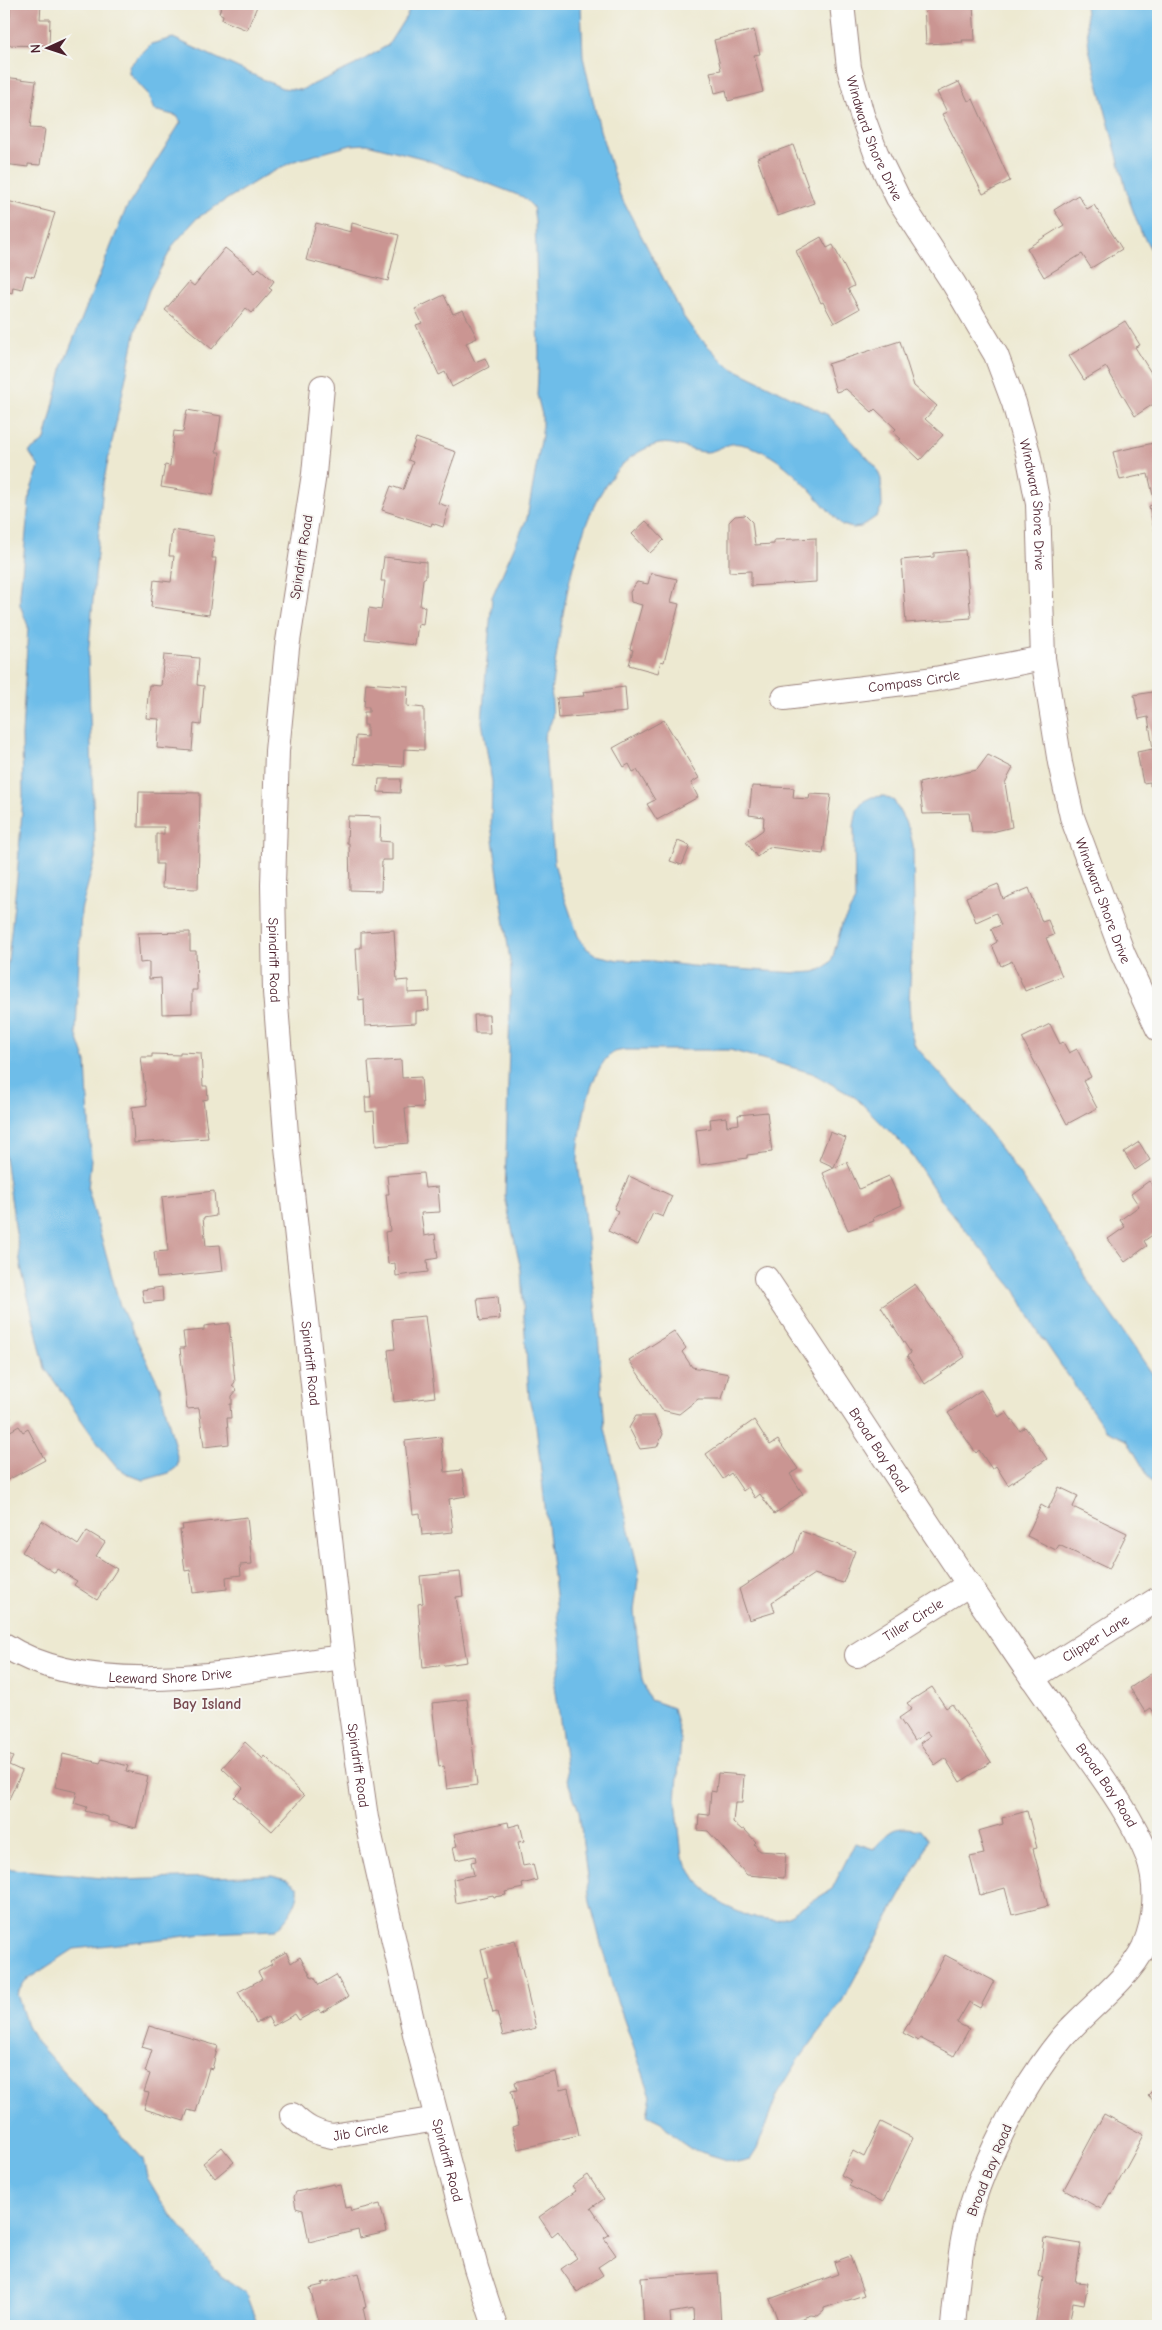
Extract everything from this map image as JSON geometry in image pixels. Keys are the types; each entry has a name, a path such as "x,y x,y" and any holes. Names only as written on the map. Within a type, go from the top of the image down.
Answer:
{"street":[{"name":"Windward Shore Drive","path":"842,4 849,68 862,115 876,153 898,198 954,284 996,355 1014,403 1028,453 1038,504 1043,658 1060,763 1072,817 1089,869 1123,954 1158,1029"},
{"name":"Spindrift Road","path":"322,387 314,474 285,667 277,751 273,886 275,992 287,1147 343,1657 366,1818 437,2119 476,2268 495,2326"},
{"name":"Compass Circle","path":"784,698 935,679 1043,658"},
{"name":"Broad Bay Road","path":"766,1278 968,1585 1110,1787 1132,1824 1148,1859 1154,1885 1154,1907 1151,1928 1142,1950 1128,1970 1078,2019 1052,2050 1028,2086 1000,2139 978,2191 965,2232 958,2274 953,2326"},
{"name":"Tiller Circle","path":"857,1654 968,1585"},
{"name":"Clipper Lane","path":"1032,1678 1158,1599"},
{"name":"Leeward Shore Drive","path":"4,1645 32,1659 68,1670 90,1675 147,1679 197,1676 343,1657"},
{"name":"Jib Circle","path":"292,2114 301,2124 315,2133 332,2136 437,2119"}],"water":[{"path":"411,4 581,4 583,57 600,130 620,195 683,316 696,334 728,366 828,415 876,467 881,479 882,506 877,516 861,527 853,528 842,525 809,488 784,465 756,449 740,444 731,444 713,451 704,452 671,444 659,444 631,457 609,480 592,510 579,546 569,583 552,684 552,719 544,736 554,862 578,936 585,947 596,955 618,960 654,961 691,966 797,973 815,972 824,968 832,960 842,924 855,901 854,826 857,810 864,801 872,797 884,796 894,801 909,829 913,845 914,913 909,1002 911,1033 915,1046 966,1102 1020,1175 1074,1254 1085,1277 1158,1382 1158,1493 1127,1440 1107,1431 1100,1422 1036,1329 1016,1291 943,1203 910,1152 856,1098 812,1073 730,1050 624,1050 613,1053 597,1072 586,1103 580,1136 578,1162 597,1321 605,1428 639,1573 634,1611 642,1680 650,1700 673,1708 681,1740 676,1800 682,1857 697,1881 723,1905 750,1917 776,1920 790,1915 832,1889 855,1843 874,1849 893,1830 904,1828 920,1830 928,1840 922,1857 842,2001 798,2061 777,2095 757,2149 750,2160 737,2163 691,2149 678,2140 661,2122 647,2115 651,2096 614,1992 590,1902 579,1811 569,1785 555,1685 562,1657 536,1426 529,1398 521,1270 505,1197 511,968 491,825 492,782 482,722 492,597 527,518 542,435 542,415 537,395 539,354 535,221 533,207 523,197 422,158 367,144 351,145 294,161 261,178 197,218 174,244 149,290 136,330 103,484 88,658 95,858 81,910 76,1033 86,1062 91,1159 88,1189 120,1306 160,1387 178,1460 177,1467 169,1473 144,1480 131,1476 117,1467 99,1445 45,1368 21,1267 4,1150 4,997 17,877 23,797 22,735 28,626 20,605 20,594 30,492 39,467 29,452 45,440 63,365 126,209 181,122 177,116 154,110 147,93 129,73 129,66 151,44 173,38 282,88 301,90 355,65 388,45 407,15"},
{"path":"1085,4 1158,4 1158,262 1141,232 1129,200 1089,49"},
{"path":"4,1868 121,1880 272,1875 287,1879 298,1887 295,1905 284,1922 275,1930 212,1933 74,1949 25,1981 17,1994 27,2026 34,2039 143,2159 147,2177 164,2206 221,2276 245,2292 258,2326 4,2326"}],"building":[{"path":"10,4 41,4 40,19 50,19 49,46 4,45 4,17 10,17"},
{"path":"222,4 258,4 247,30 222,20 223,15 219,13"},
{"path":"924,4 973,4 975,40 926,44"},
{"path":"754,30 760,54 754,55 763,92 728,101 726,90 715,93 710,72 721,70 714,40"},
{"path":"4,77 36,81 30,128 45,129 40,165 28,164 28,167 4,164"},
{"path":"959,82 968,101 973,99 1010,181 983,194 942,114 947,112 937,92"},
{"path":"793,145 814,203 778,216 757,158"},
{"path":"1078,195 1087,209 1094,205 1122,249 1091,268 1082,254 1044,277 1027,248 1064,225 1054,210"},
{"path":"7,201 55,213 34,277 26,275 22,289 13,287 12,293 4,290 4,212"},
{"path":"316,223 351,232 352,223 399,235 388,281 306,260"},
{"path":"821,237 827,248 833,245 854,286 848,289 859,309 834,323 823,302 821,303 796,251"},
{"path":"225,248 255,272 259,268 274,281 269,288 272,290 252,313 246,308 212,349 165,310 189,282 194,286"},
{"path":"444,295 453,314 463,310 477,338 466,343 475,362 485,358 489,367 452,387 445,372 439,375 416,325 422,323 415,309"},
{"path":"1125,321 1140,345 1135,347 1158,384 1158,401 1135,416 1106,367 1084,380 1069,356"},
{"path":"900,341 914,386 937,406 925,419 943,435 920,460 899,440 901,439 893,432 896,429 875,409 872,412 846,389 836,392 828,364"},
{"path":"187,410 221,416 216,452 220,452 213,495 161,487 165,465 170,466 174,431 183,432"},
{"path":"416,438 456,452 438,503 449,507 443,527 432,523 431,526 382,510 391,486 403,490 413,462 408,460"},
{"path":"1158,442 1158,533 1155,533 1149,506 1155,504 1148,474 1120,480 1113,452"},
{"path":"745,515 752,522 755,545 774,544 774,540 816,538 816,582 751,586 751,571 729,572 729,522 735,516"},
{"path":"646,521 664,540 650,553 632,534"},
{"path":"172,530 214,536 212,558 216,558 209,615 151,607 154,580 171,582 174,556 169,556"},
{"path":"965,550 971,618 906,623 901,560 934,557 934,553"},
{"path":"384,557 426,562 426,577 423,579 420,606 425,607 423,625 418,624 415,645 365,639 369,608 381,610 385,581 381,581"},
{"path":"651,573 677,579 671,602 679,604 664,662 661,661 658,673 629,665 633,650 630,649 642,605 631,602 630,592 637,582 648,584"},
{"path":"164,655 199,658 197,685 204,686 201,725 194,724 192,751 157,748 159,719 146,718 149,685 161,686"},
{"path":"366,683 408,686 407,706 424,708 424,750 404,749 403,767 354,764 356,736 367,737 367,725 364,725 364,712 369,712 369,707 364,707"},
{"path":"625,687 627,712 559,718 557,698 584,696 583,692"},
{"path":"1158,691 1158,785 1150,786 1150,782 1143,783 1137,752 1153,749 1148,717 1139,719 1134,695"},
{"path":"664,720 699,778 691,783 698,797 657,820 647,804 655,800 637,770 633,772 629,764 624,767 613,748"},
{"path":"988,755 1013,768 1005,783 1012,827 992,832 972,832 969,813 923,814 919,783 977,770"},
{"path":"379,779 401,779 400,793 378,792"},
{"path":"752,786 794,788 793,798 809,799 810,794 831,795 823,854 769,847 757,857 746,842 763,830 764,817 749,815"},
{"path":"139,792 200,793 198,889 162,888 163,864 156,864 156,834 164,834 164,827 138,827"},
{"path":"348,816 381,817 380,841 392,842 392,860 382,860 381,891 350,890 349,843 347,843"},
{"path":"678,841 690,846 682,865 670,861"},
{"path":"998,884 1003,899 1029,888 1042,922 1048,920 1054,935 1046,938 1062,976 1025,991 1012,961 1001,966 992,945 997,942 991,929 1001,925 996,913 976,922 966,897"},
{"path":"394,930 397,981 408,980 408,993 428,992 429,1010 416,1011 416,1023 365,1026 364,999 359,1000 356,948 361,948 361,932"},
{"path":"190,932 190,951 196,951 197,990 192,990 192,1013 162,1014 161,978 149,979 149,962 140,963 138,933"},
{"path":"474,1015 489,1015 490,1033 475,1033"},
{"path":"1050,1024 1060,1044 1063,1042 1069,1053 1077,1049 1091,1077 1083,1081 1097,1108 1067,1124 1022,1038"},
{"path":"180,1052 201,1053 203,1086 207,1086 208,1099 203,1100 208,1138 134,1143 132,1107 147,1105 141,1057 152,1057 152,1054 180,1055"},
{"path":"401,1060 402,1078 421,1077 423,1107 405,1108 408,1143 376,1146 374,1111 366,1112 365,1097 371,1097 368,1062"},
{"path":"767,1112 772,1152 700,1165 696,1130 711,1128 710,1119 726,1117 727,1126 739,1124 738,1115"},
{"path":"830,1132 846,1138 834,1167 819,1160"},
{"path":"1139,1142 1150,1160 1135,1170 1124,1152"},
{"path":"847,1162 859,1189 889,1176 902,1205 873,1218 874,1221 848,1230 823,1173"},
{"path":"423,1173 425,1188 438,1187 440,1212 421,1213 424,1236 435,1234 438,1258 427,1260 428,1272 396,1276 395,1263 388,1264 385,1232 390,1231 386,1194 389,1194 387,1176"},
{"path":"629,1176 672,1196 663,1217 653,1213 638,1245 608,1231 618,1211 614,1209"},
{"path":"1149,1181 1158,1192 1158,1231 1144,1241 1147,1246 1125,1262 1108,1239 1125,1227 1120,1220 1139,1206 1131,1194"},
{"path":"214,1191 216,1216 203,1218 206,1246 220,1245 223,1271 157,1278 154,1252 168,1251 162,1197"},
{"path":"915,1284 965,1357 925,1384 907,1356 911,1353 881,1307"},
{"path":"162,1287 163,1301 144,1303 142,1290"},
{"path":"498,1296 500,1319 480,1321 477,1298"},
{"path":"425,1316 435,1397 394,1402 388,1350 395,1349 392,1319"},
{"path":"229,1323 235,1382 232,1386 237,1390 232,1396 232,1404 230,1404 231,1418 227,1418 229,1444 204,1447 199,1408 187,1409 180,1348 185,1348 183,1332 204,1330 204,1326"},
{"path":"674,1331 686,1348 682,1352 692,1367 729,1374 722,1399 698,1399 679,1414 662,1410 629,1360"},
{"path":"981,1390 999,1417 1006,1412 1020,1431 1025,1427 1047,1459 1008,1485 996,1466 992,1469 979,1450 976,1453 948,1413"},
{"path":"4,1405 11,1418 4,1422"},
{"path":"636,1416 654,1416 663,1434 657,1447 640,1449 629,1428"},
{"path":"754,1420 770,1445 778,1440 798,1469 790,1474 803,1494 774,1514 760,1494 755,1498 748,1487 743,1491 731,1473 723,1479 706,1454"},
{"path":"19,1426 23,1432 28,1429 45,1460 4,1482 4,1427 7,1433"},
{"path":"441,1437 445,1472 462,1470 466,1496 449,1499 453,1532 422,1535 420,1513 413,1514 405,1441"},
{"path":"1059,1487 1078,1496 1073,1507 1127,1533 1109,1569 1059,1545 1056,1550 1027,1536 1041,1505 1048,1509"},
{"path":"247,1517 252,1564 240,1565 241,1575 226,1577 227,1589 193,1593 190,1570 185,1571 180,1530 183,1530 182,1525"},
{"path":"42,1521 78,1545 87,1531 105,1542 96,1556 117,1569 97,1600 74,1585 77,1581 57,1569 55,1573 22,1552"},
{"path":"801,1531 855,1551 843,1583 814,1574 772,1602 775,1612 749,1620 739,1589 794,1553"},
{"path":"460,1572 463,1596 456,1597 467,1662 423,1668 418,1604 423,1603 420,1576"},
{"path":"1158,1669 1158,1719 1151,1708 1145,1712 1130,1688"},
{"path":"932,1687 946,1708 952,1704 991,1762 960,1782 945,1758 935,1765 920,1743 930,1736 927,1732 914,1741 899,1718 912,1709 907,1703"},
{"path":"467,1699 477,1785 447,1789 444,1766 439,1767 432,1703"},
{"path":"245,1742 263,1759 265,1756 304,1796 272,1831 234,1797 243,1788 222,1768"},
{"path":"4,1753 13,1757 9,1765 22,1771 9,1799 4,1797"},
{"path":"63,1754 100,1763 102,1759 128,1766 126,1771 148,1776 136,1828 108,1821 108,1817 85,1811 87,1807 74,1803 77,1792 55,1787"},
{"path":"718,1773 744,1775 742,1803 735,1803 733,1822 742,1830 744,1829 756,1842 754,1844 759,1851 786,1853 784,1878 747,1875 708,1831 698,1830 699,1814 709,1815 711,1791 716,1792"},
{"path":"1027,1811 1037,1848 1033,1849 1048,1906 1012,1915 1005,1888 980,1895 970,1857 984,1854 978,1831 1003,1824 1002,1818"},
{"path":"508,1822 509,1827 520,1824 524,1841 518,1842 523,1866 533,1864 537,1880 522,1884 523,1888 505,1892 506,1895 494,1897 493,1895 456,1903 453,1879 474,1875 471,1862 476,1861 475,1856 456,1860 453,1847 457,1846 454,1834"},
{"path":"515,1940 536,2028 503,2036 497,2012 493,2013 484,1978 488,1977 481,1949"},
{"path":"286,1952 291,1963 300,1957 312,1978 314,1977 319,1985 336,1975 348,1997 321,2013 319,2009 299,2020 295,2014 273,2026 268,2017 256,2023 238,1992 262,1979 258,1972 272,1964 270,1961"},
{"path":"945,1955 994,1981 980,2008 969,2002 957,2023 969,2029 954,2056 920,2038 918,2041 903,2033"},
{"path":"149,2026 218,2046 212,2069 209,2068 196,2112 188,2110 184,2121 144,2109 149,2093 144,2092 150,2074 145,2072 152,2050 142,2047"},
{"path":"556,2072 560,2090 568,2088 579,2135 518,2149 512,2127 519,2125 511,2091 517,2090 515,2082"},
{"path":"1158,2085 1158,2106 1148,2095"},
{"path":"1104,2114 1144,2135 1112,2194 1110,2193 1101,2209 1064,2189"},
{"path":"881,2122 913,2138 883,2202 849,2186 852,2181 841,2175 853,2151 864,2157"},
{"path":"222,2147 234,2162 215,2178 203,2163"},
{"path":"588,2175 604,2199 591,2208 609,2235 604,2238 616,2255 598,2267 603,2275 577,2292 561,2269 577,2258 558,2231 552,2236 539,2217 576,2191 572,2186"},
{"path":"334,2184 335,2186 340,2185 345,2208 350,2207 351,2211 380,2204 387,2232 360,2238 358,2230 309,2242 303,2210 296,2208 294,2197 296,2192"},
{"path":"1044,2238 1081,2244 1075,2282 1088,2283 1084,2304 1073,2302 1069,2326 1035,2326 1043,2278 1039,2276"},
{"path":"850,2256 864,2295 824,2308 824,2311 818,2316 811,2315 780,2326 770,2299 838,2274 834,2262"},
{"path":"358,2273 366,2307 363,2308 367,2326 320,2326 310,2288"},
{"path":"718,2273 721,2326 694,2326 693,2309 670,2313 671,2325 644,2326 641,2278"}],"district":[{"name":"Bay Island","path":"207,1704"}]}
